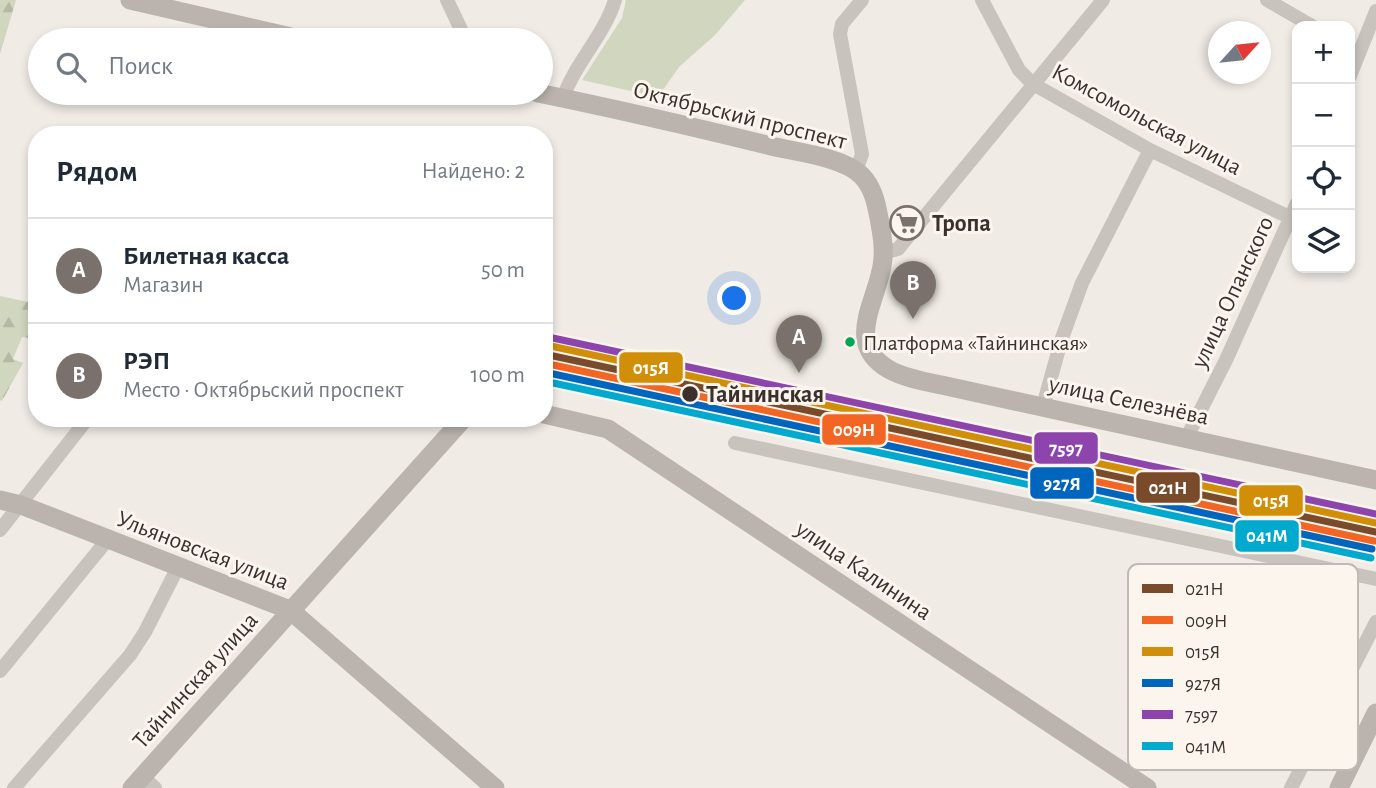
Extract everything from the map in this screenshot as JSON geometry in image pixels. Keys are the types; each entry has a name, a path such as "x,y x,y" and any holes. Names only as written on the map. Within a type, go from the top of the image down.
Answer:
{"street":[{"path":"447,0 460,28"},
{"path":"564,98 570,80 605,26 615,0"},
{"path":"856,171 862,154 840,34 842,24 862,0"},
{"name":"Комсомольская улица","path":"982,0 1019,70 1033,84 1150,150 1291,218"},
{"path":"883,253 898,249 1102,0"},
{"path":"1266,0 1303,21"},
{"path":"140,2 252,28"},
{"path":"1355,49 1376,11"},
{"name":"Октябрьский проспект","path":"553,96 827,160 856,171 864,178 873,194 880,223 882,268 864,333 875,358"},
{"path":"1043,406 1062,338 1082,283 1150,150"},
{"name":"улица Опанского","path":"1187,437 1226,360 1294,210"},
{"name":"улица Селезнёва","path":"875,358 890,370 910,377 1376,480"},
{"name":"улица Калинина","path":"553,416 608,429 1147,788"},
{"path":"0,530 81,427"},
{"name":"Тайнинская улица","path":"143,784 290,610 456,427"},
{"path":"735,443 1305,564"},
{"name":"Ульяновская улица","path":"0,500 20,505 290,610 495,788"},
{"path":"0,671 108,539"},
{"path":"14,788 130,655 178,568"},
{"path":"1358,575 1376,579"},
{"path":"1358,657 1376,622"},
{"path":"1358,749 1376,713"},
{"path":"1291,788 1300,770"},
{"path":"1339,788 1348,770"}],"green space":[{"path":"0,0 16,0 0,54"},
{"path":"626,0 745,0 715,35 679,67 658,97 582,80 622,18"},
{"path":"0,296 28,302 28,338 22,337 13,359 23,363 2,401"}],"transit line":[{"name":"7597","path":"553,338 1376,514"},
{"name":"015Я","path":"553,347 1376,523"},
{"name":"021Н","path":"553,356 1376,532"},
{"name":"009Н","path":"553,365 1374,541"},
{"name":"927Я","path":"553,374 1372,549"},
{"name":"041М","path":"553,383 1371,558"}],"place":[{"name":"Тропа","path":"907,223"},
{"name":"РЭП","path":"913,319"},
{"name":"Платформа «Тайнинская»","path":"850,342"},
{"name":"Билетная касса","path":"799,373"},
{"name":"Тайнинская","path":"690,394"}]}
